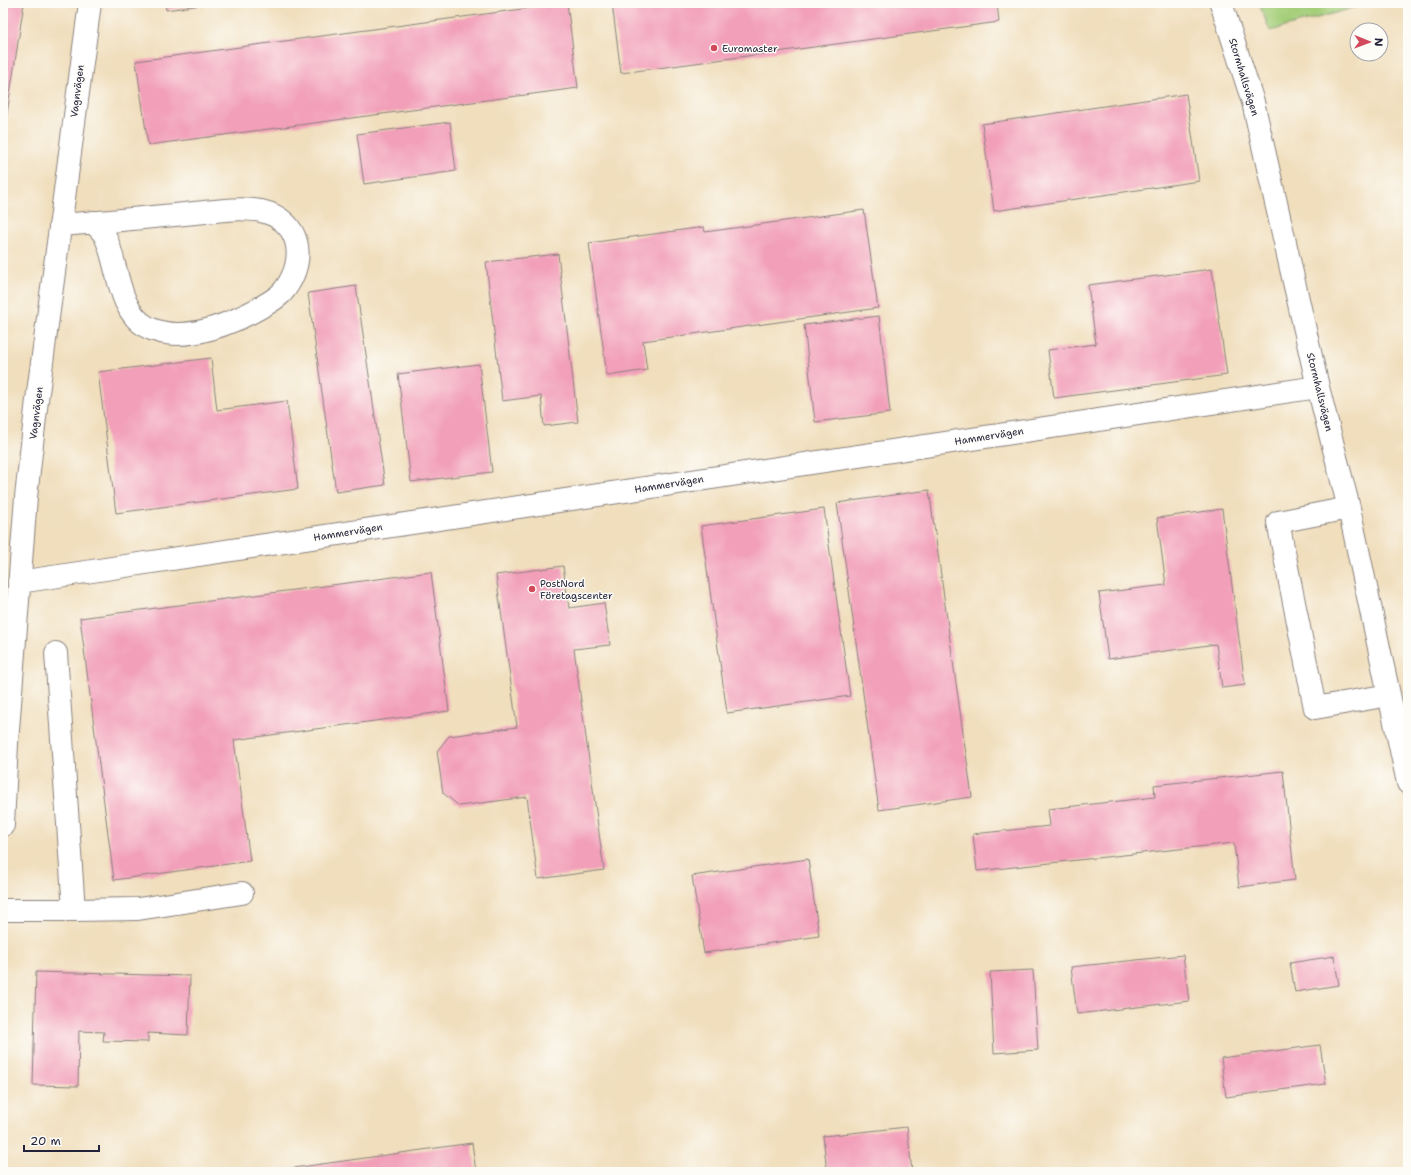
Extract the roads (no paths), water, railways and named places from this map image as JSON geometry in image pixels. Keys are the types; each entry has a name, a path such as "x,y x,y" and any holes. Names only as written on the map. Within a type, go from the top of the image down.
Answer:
{"street":[{"name":"Vagnvägen","path":"3,825 8,736 26,497 36,407 90,3"},
{"name":"Stormhallsvägen","path":"1221,3 1253,102 1318,387 1350,508 1408,784"},
{"path":"60,225 228,209 261,211 278,218 289,227 295,236 298,247 297,263 293,275 285,290 266,305 232,322 208,330 183,333 166,333 147,326 136,318 126,303 119,285 106,237 93,222"},
{"name":"Hammervägen","path":"19,582 1318,387"},
{"path":"1350,508 1278,522 1315,708 1389,695"},
{"path":"56,653 74,910"},
{"path":"3,910 138,909 242,893"}],"place":[{"name":"Euromaster","path":"714,48"},
{"name":"PostNord Företagscenter","path":"532,589"}]}
